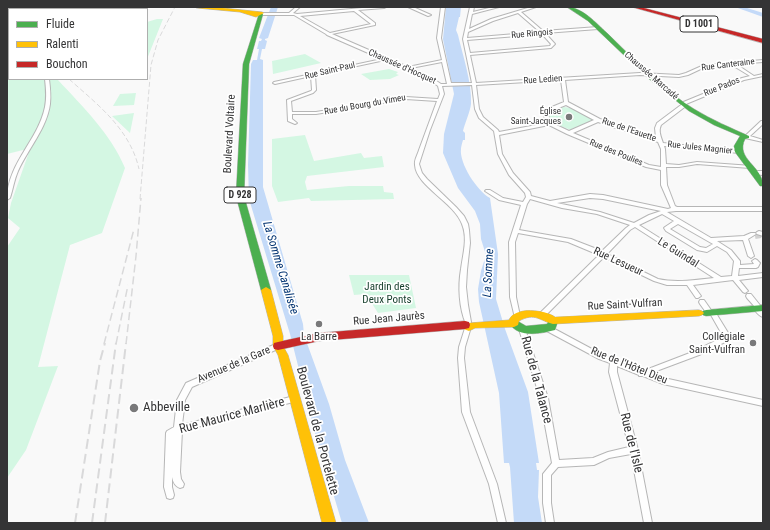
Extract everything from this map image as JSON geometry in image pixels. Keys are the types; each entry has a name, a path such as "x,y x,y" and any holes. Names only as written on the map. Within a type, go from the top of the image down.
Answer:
{"main road":[{"path":"197,7 260,12"},
{"name":"Chaussée Marcadé","path":"569,7 588,18 646,74 684,104 716,124 744,137"},
{"name":"D 1001","path":"634,7 763,40"},
{"name":"D 1001","path":"638,7 763,40"},
{"name":"Boulevard Voltaire","path":"260,12 254,29 246,64 240,196 278,336 283,345"},
{"path":"744,137 738,146 739,152 759,177"},
{"name":"Rue Saint-Vulfran","path":"553,321 761,310"},
{"path":"512,321 515,326 522,329 551,327 553,321 550,317 542,315"},
{"name":"Rue Jean Jaurès","path":"283,345 315,338 512,321 542,315"},
{"name":"Boulevard de la Portelette","path":"283,345 283,355 294,399 329,523"}],"street":[{"path":"291,12 298,7"},
{"path":"296,15 384,7"},
{"path":"410,7 429,15"},
{"path":"443,7 439,38 450,84"},
{"path":"472,7 465,39 472,84 480,116 493,128 497,134 498,148 501,157 511,174 528,193 529,197"},
{"path":"471,13 497,7"},
{"path":"467,31 492,20 534,7"},
{"path":"328,34 374,24 355,10"},
{"name":"Chaussée d'Hocquet","path":"260,12 291,12 328,34 428,76 440,84 442,92 440,100 434,112 417,162 418,168 425,180 458,213 466,226 467,235 463,285 470,324"},
{"path":"468,54 551,46 553,44 519,12"},
{"name":"Rue Ringois","path":"465,39 598,28"},
{"name":"Rue Saint-Paul","path":"275,83 384,58"},
{"path":"406,68 444,61"},
{"name":"Rue Canteraine","path":"646,74 683,75 704,66 763,61"},
{"path":"733,64 753,77"},
{"name":"Rue Ledien","path":"440,84 472,84 646,74"},
{"path":"295,123 290,120 290,99 310,93 314,90 312,75"},
{"name":"Rue Pados","path":"661,143 657,130 659,124 684,104 709,92 743,79 763,75"},
{"path":"497,134 550,124 546,116 548,110 566,103 563,78"},
{"path":"7,198 15,172 43,125 50,91 47,80"},
{"name":"Rue du Bourg du Vimeu","path":"290,113 316,113 406,98 440,100"},
{"name":"Rue de l'Eauette","path":"566,103 598,120 661,143"},
{"path":"569,133 598,120"},
{"path":"744,137 763,122"},
{"name":"Rue des Poulies","path":"550,124 648,166 664,167 697,163 759,177"},
{"path":"744,137 763,142"},
{"path":"661,143 664,167 664,185 673,207 676,209"},
{"name":"Rue Jules Magnier","path":"661,143 739,152"},
{"path":"488,191 501,199 524,204"},
{"path":"529,197 551,202 590,196 603,197 664,211 729,251 737,261 735,279 761,310"},
{"path":"512,321 512,283 514,266 512,242 517,231 524,204 529,197"},
{"name":"Le Guindal","path":"551,202 562,206 598,213 635,225 721,280"},
{"path":"542,315 603,254 635,225 664,211 676,209 763,208"},
{"path":"678,221 668,226 668,230 699,249 707,250 717,244"},
{"name":"Rue Lesueur","path":"517,231 569,240 603,254 656,280 667,283 689,283 763,275"},
{"path":"710,240 756,235 753,259 757,263 756,266 737,266"},
{"path":"642,374 690,356 725,339 727,336 707,313 700,299 689,283"},
{"path":"470,324 462,347 462,372 466,399 466,412 486,462 497,495 502,523"},
{"name":"Rue de l'Hôtel Dieu","path":"547,328 614,363 642,374 663,381 763,403"},
{"name":"Rue de la Talance","path":"522,329 544,398 556,464"},
{"name":"Avenue de la Gare","path":"174,431 181,400 189,385 283,345"},
{"name":"Rue de l'Isle","path":"614,363 613,372 634,450 648,523"},
{"name":"Rue Maurice Marlière","path":"174,431 294,399"},
{"path":"174,431 176,472 177,480 180,484"},
{"path":"170,495 168,487 174,431"},
{"path":"550,523 547,503 547,474 556,464 594,461 608,455 634,450"}],"green space":[{"path":"163,19 148,56 148,22"},
{"path":"7,29 8,80 58,80 104,132 125,168 102,233 70,245 38,367 58,366 26,450 7,478 7,247 20,228 8,218 11,203 29,152 23,150 7,154"},
{"path":"305,54 321,63 273,74 272,61"},
{"path":"389,69 398,72 396,74 399,75 390,79 370,80 361,74"},
{"path":"136,93 134,105 113,106 120,94"},
{"path":"564,107 571,108 594,120 571,130 552,123 549,116 549,111"},
{"path":"134,113 130,133 112,116"},
{"path":"305,135 314,161 361,153 364,158 382,156 384,167 307,176 305,182 307,190 349,186 383,186 384,192 393,193 394,199 311,201 309,198 278,202 272,186 272,139"},
{"name":"Jardin des Deux Ponts","path":"349,275 409,275 416,308 378,313 366,294 354,295"}],"water":[{"name":"La Somme Canalisée","path":"271,7 278,7 268,38 265,39 267,41 265,49 262,49 260,59 263,60 263,187 303,324 304,335 329,404 345,460 369,523 342,523 315,433 290,334 249,199 248,165 251,64 253,60 257,60 259,49 257,49 259,41 262,39 259,38"},
{"name":"La Somme","path":"446,7 461,7 456,30 469,78 471,104 463,131 465,133 465,140 463,140 461,155 470,176 480,189 490,198 498,254 496,299 505,329 528,392 539,463 536,463 537,470 539,470 538,497 542,523 514,523 510,467 509,463 504,463 499,393 479,302 478,289 481,271 486,255 481,239 480,224 475,211 458,188 443,153 444,134 454,94 443,39"}],"waterway":[{"path":"738,7 763,15"}],"tunnel":[{"path":"755,236 761,235"}],"railway":[{"path":"140,199 151,65 158,40 175,7"},
{"path":"70,80 102,108 121,130 135,155 139,169"},
{"path":"126,344 141,198"},
{"path":"104,344 134,229"},
{"path":"116,344 128,285"},
{"path":"75,523 100,361 105,343"},
{"path":"92,523 116,343"},
{"path":"105,523 126,343"}],"traffic: fast":[{"path":"569,7 590,20 652,79 691,110 716,124 747,137"},
{"path":"261,14 246,64 240,196 266,290"},
{"path":"742,138 738,146 739,152 763,184"},
{"path":"706,313 763,308"},
{"path":"514,323 522,328 536,330 551,327 553,321"}],"traffic: slow":[{"path":"197,7 262,13 256,15 240,11"},
{"path":"266,290 278,336 278,346 283,355 329,523"},
{"path":"553,321 699,313"},
{"path":"514,323 514,319 529,314 544,316 553,321"},
{"path":"465,325 469,327 473,325 514,323"}],"traffic: jam":[{"path":"634,7 763,41"},
{"path":"278,346 319,337 465,325"}],"place":[{"name":"Église Saint-Jacques","path":"569,117"},
{"name":"La Barre","path":"319,324"},
{"name":"Collégiale Saint-Vulfran","path":"753,343"},
{"name":"Abbeville","path":"134,408"}]}
